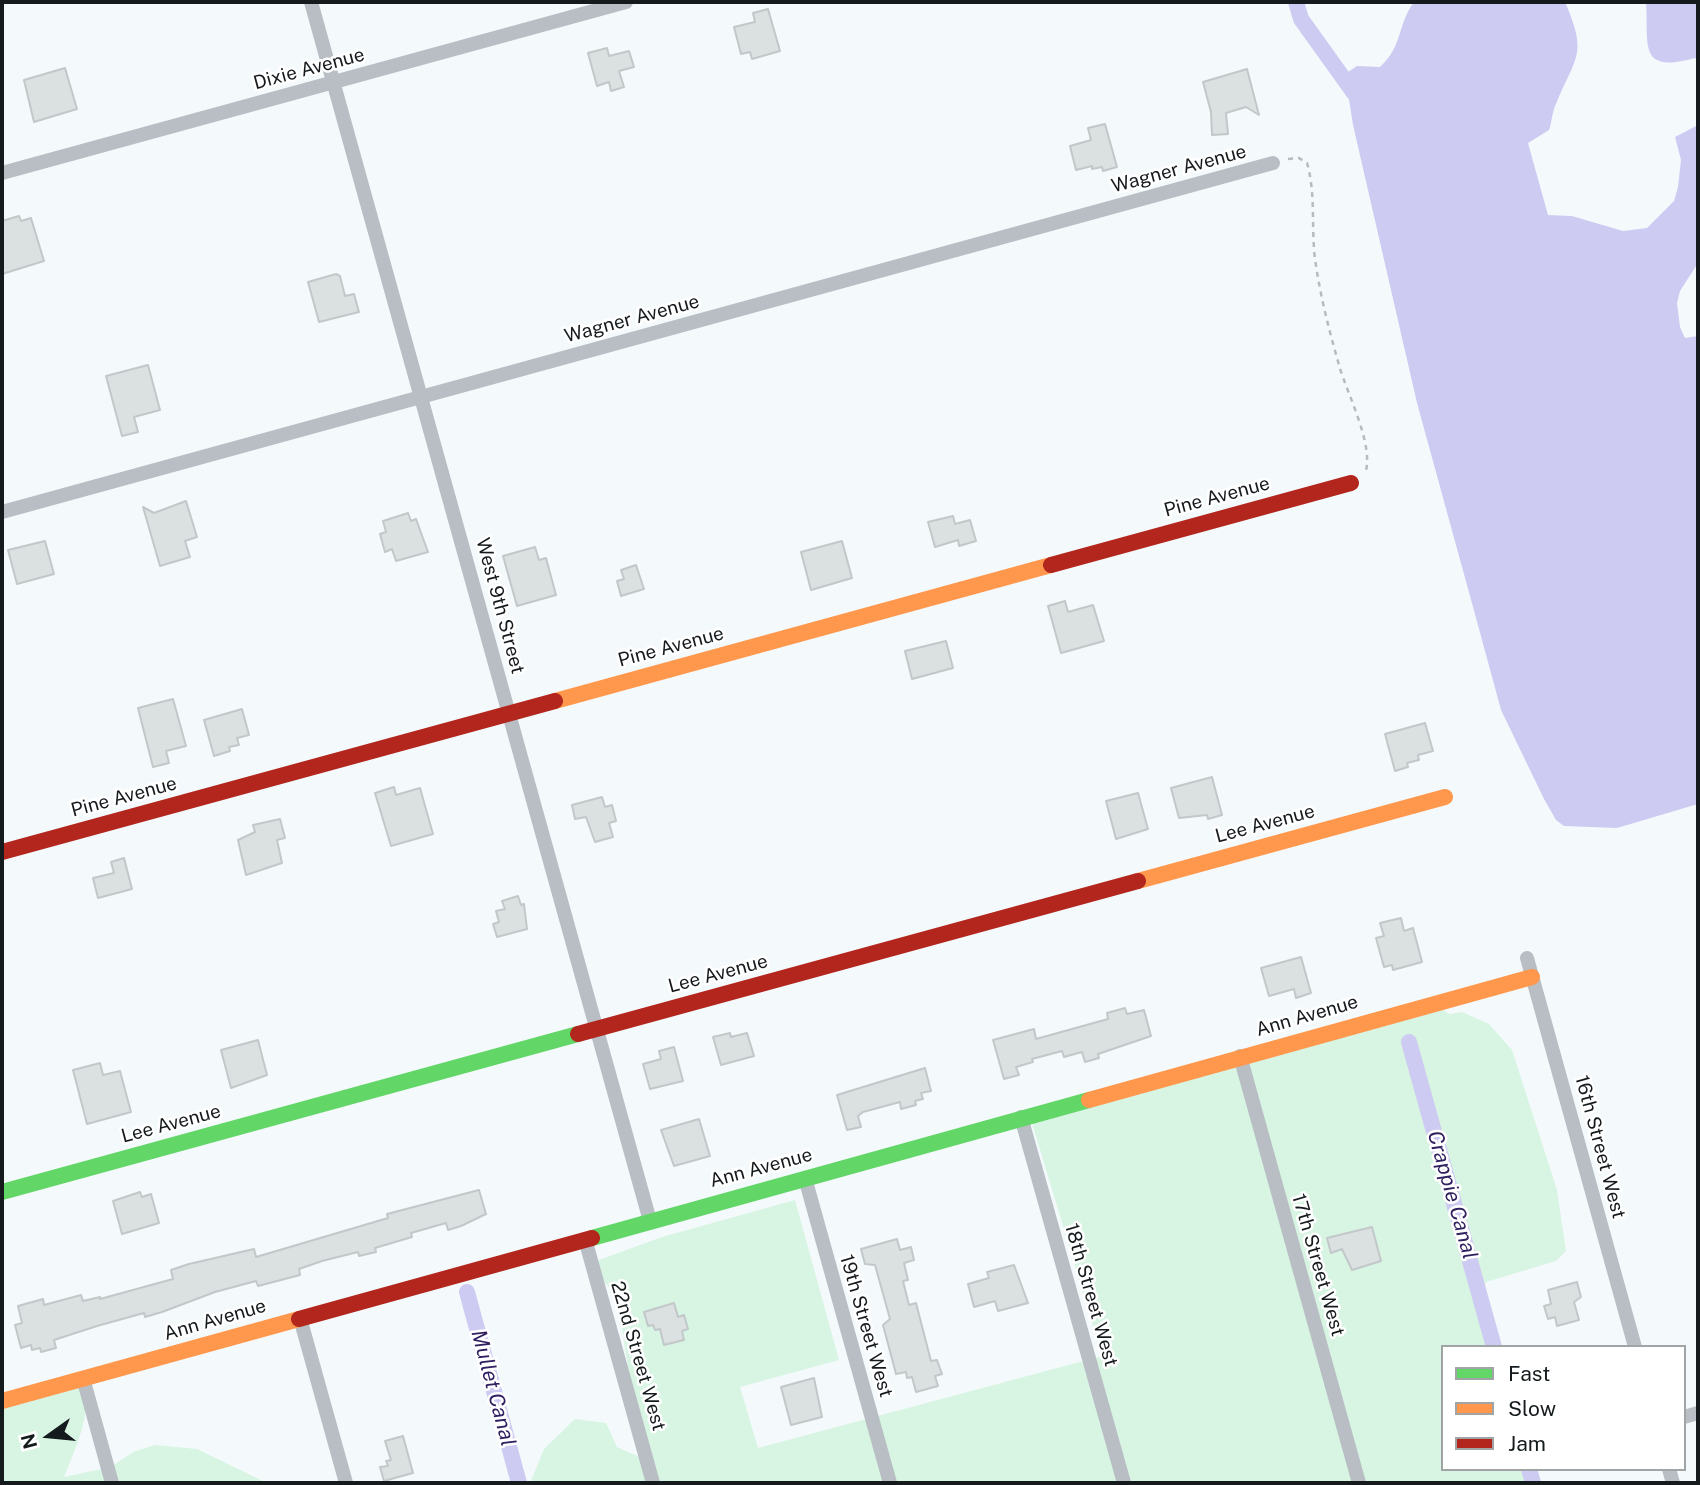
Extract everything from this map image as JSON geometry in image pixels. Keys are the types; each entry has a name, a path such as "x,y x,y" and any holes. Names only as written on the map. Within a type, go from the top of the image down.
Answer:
{"street":[{"name":"West 9th Street","path":"311,2 650,1221"},
{"name":"Dixie Avenue","path":"2,173 626,2"},
{"name":"Wagner Avenue","path":"2,512 1273,163"},
{"name":"Pine Avenue","path":"2,852 1351,483"},
{"name":"Lee Avenue","path":"2,1192 1445,797"},
{"name":"16th Street West","path":"1527,958 1634,1345"},
{"name":"Ann Avenue","path":"2,1401 1532,976"},
{"name":"17th Street West","path":"1240,1056 1359,1483"},
{"name":"18th Street West","path":"1021,1117 1124,1483"},
{"name":"19th Street West","path":"805,1178 890,1483"},
{"name":"22nd Street West","path":"585,1239 653,1483"},
{"path":"300,1318 346,1483"},
{"path":"83,1378 112,1483"}],"path":[{"path":"1273,163 1299,158 1307,163 1312,183 1315,257 1321,293 1343,380 1361,430 1368,465 1364,475 1351,483"}],"green space":[{"path":"1434,1003 1449,1014 1462,1012 1489,1024 1512,1050 1557,1190 1566,1251 1556,1261 1486,1282 1483,1290 1497,1345 1441,1345 1441,1471 1526,1471 1529,1483 530,1483 544,1449 575,1419 606,1423 617,1447 642,1458 617,1296 588,1264 662,1237 795,1200 839,1360 740,1387 758,1448 1102,1356 1030,1116"},
{"path":"88,1376 82,1428 64,1477 111,1467 133,1452 155,1445 197,1449 267,1483 2,1483 2,1398"}],"water":[{"path":"1414,2 1565,2 1576,34 1577,55 1555,107 1549,130 1528,143 1548,215 1572,216 1623,231 1647,228 1674,201 1681,160 1675,137 1698,125 1698,263 1680,291 1677,303 1680,327 1685,338 1698,336 1698,804 1617,828 1564,826 1556,820 1544,799 1501,710 1417,403 1353,125 1345,74 1357,66 1380,67 1393,51"},
{"path":"1646,2 1698,2 1698,62 1695,58 1676,62 1655,59 1648,43"}],"building":[{"path":"768,9 780,51 752,59 750,52 741,54 734,27 755,22 753,13"},
{"path":"607,48 609,56 629,51 634,67 619,71 624,87 611,91 609,82 597,86 588,53"},
{"path":"65,68 77,109 34,122 24,80"},
{"path":"1247,69 1259,115 1246,107 1226,113 1228,134 1212,135 1211,112 1203,82"},
{"path":"1105,124 1117,167 1103,171 1102,167 1092,169 1092,166 1076,170 1070,146 1091,140 1088,128"},
{"path":"19,216 21,221 31,218 44,261 2,274 2,221"},
{"path":"336,274 340,276 345,296 354,294 359,312 319,322 308,282"},
{"path":"148,365 160,410 134,417 138,432 122,436 106,376"},
{"path":"186,501 197,537 185,541 190,557 160,566 143,507 154,513"},
{"path":"408,513 411,521 416,519 428,552 396,561 392,549 385,552 380,534 386,532 383,521"},
{"path":"953,516 955,524 970,520 976,541 959,546 958,540 935,547 928,522"},
{"path":"45,541 54,574 17,584 8,550"},
{"path":"842,541 852,578 811,590 801,552"},
{"path":"535,547 539,560 546,558 556,595 517,606 503,556"},
{"path":"636,565 644,589 621,596 617,581 624,579 621,570"},
{"path":"1065,601 1068,612 1093,605 1104,641 1061,653 1048,606"},
{"path":"946,641 953,668 912,679 905,651"},
{"path":"173,699 186,746 166,751 169,763 153,767 138,708"},
{"path":"242,709 249,735 237,738 239,745 229,747 230,751 214,756 204,720"},
{"path":"1425,723 1433,751 1418,755 1419,760 1407,763 1408,767 1395,771 1385,734"},
{"path":"1212,777 1222,815 1208,819 1207,815 1179,818 1171,788"},
{"path":"394,787 396,795 420,788 433,834 391,846 375,793"},
{"path":"1138,793 1148,829 1116,839 1106,801"},
{"path":"602,797 605,807 612,805 616,821 609,823 613,837 595,842 586,817 575,819 572,805"},
{"path":"280,819 285,838 277,840 282,863 246,875 238,840 255,832 253,825"},
{"path":"124,858 132,889 98,898 93,878 114,873 111,862"},
{"path":"518,896 521,905 524,904 527,929 497,937 493,924 499,922 496,911 505,909 502,901"},
{"path":"1401,918 1404,931 1413,928 1422,962 1393,970 1392,965 1384,967 1376,938 1384,936 1380,923"},
{"path":"1301,957 1311,993 1296,998 1294,989 1269,996 1261,968"},
{"path":"1125,1008 1127,1014 1144,1010 1151,1036 1098,1054 1099,1058 1085,1062 1082,1052 1064,1057 1062,1051 1032,1059 1033,1062 1016,1067 1019,1075 1004,1079 993,1040 1034,1029 1036,1039 1108,1019 1107,1013"},
{"path":"730,1033 731,1037 747,1033 754,1056 721,1065 713,1037"},
{"path":"258,1040 267,1075 231,1088 221,1050"},
{"path":"674,1047 683,1081 650,1089 643,1064 661,1059 659,1051"},
{"path":"100,1063 103,1075 120,1071 131,1112 87,1124 73,1070"},
{"path":"925,1068 931,1091 921,1093 923,1099 915,1101 916,1105 901,1109 900,1102 863,1112 858,1116 861,1127 847,1130 837,1095"},
{"path":"699,1119 710,1156 674,1166 661,1130"},
{"path":"479,1190 486,1214 461,1226 448,1230 446,1223 411,1233 412,1237 375,1248 376,1252 359,1256 358,1252 299,1269 300,1275 258,1286 256,1281 215,1292 145,1317 144,1313 97,1326 54,1340 56,1348 41,1352 40,1348 32,1350 31,1345 21,1348 15,1325 22,1323 18,1306 43,1299 44,1305 81,1295 83,1301 100,1299 173,1279 171,1270 189,1264 254,1249 256,1257 388,1218 387,1214"},
{"path":"140,1192 142,1197 151,1194 159,1223 122,1234 113,1201"},
{"path":"1372,1227 1381,1261 1352,1270 1342,1249 1331,1253 1327,1238"},
{"path":"897,1239 900,1250 911,1247 914,1260 904,1263 908,1280 903,1281 909,1305 916,1303 931,1361 937,1360 942,1374 935,1376 938,1386 916,1392 912,1377 907,1378 906,1372 896,1374 883,1325 890,1319 875,1265 865,1264 861,1249"},
{"path":"1014,1265 1028,1303 998,1311 995,1301 974,1307 968,1284 989,1278 987,1272"},
{"path":"1577,1282 1581,1297 1574,1302 1579,1320 1557,1326 1555,1317 1548,1319 1544,1306 1551,1304 1548,1290"},
{"path":"674,1303 678,1317 684,1315 688,1329 682,1331 684,1340 664,1345 660,1329 655,1330 653,1325 648,1326 644,1312"},
{"path":"814,1378 822,1417 791,1425 781,1387"},
{"path":"403,1436 413,1473 384,1481 380,1467 388,1466 386,1461 391,1460 385,1441"}],"waterway":[{"path":"1296,2 1301,19 1354,93"},
{"name":"Crappie Canal","path":"1409,1042 1493,1345"},
{"name":"Mullet Canal","path":"467,1292 519,1483"},
{"name":"Crappie Canal","path":"1530,1471 1533,1483"}],"traffic: fast":[{"path":"2,1192 578,1034"},
{"path":"592,1238 1089,1100"}],"traffic: slow":[{"path":"555,701 1051,565"},
{"path":"1138,881 1445,797"},
{"path":"1089,1100 1532,977"},
{"path":"2,1401 299,1319"}],"traffic: jam":[{"path":"1051,565 1351,483"},
{"path":"2,852 555,701"},
{"path":"578,1034 1138,881"},
{"path":"299,1319 592,1238"}]}
